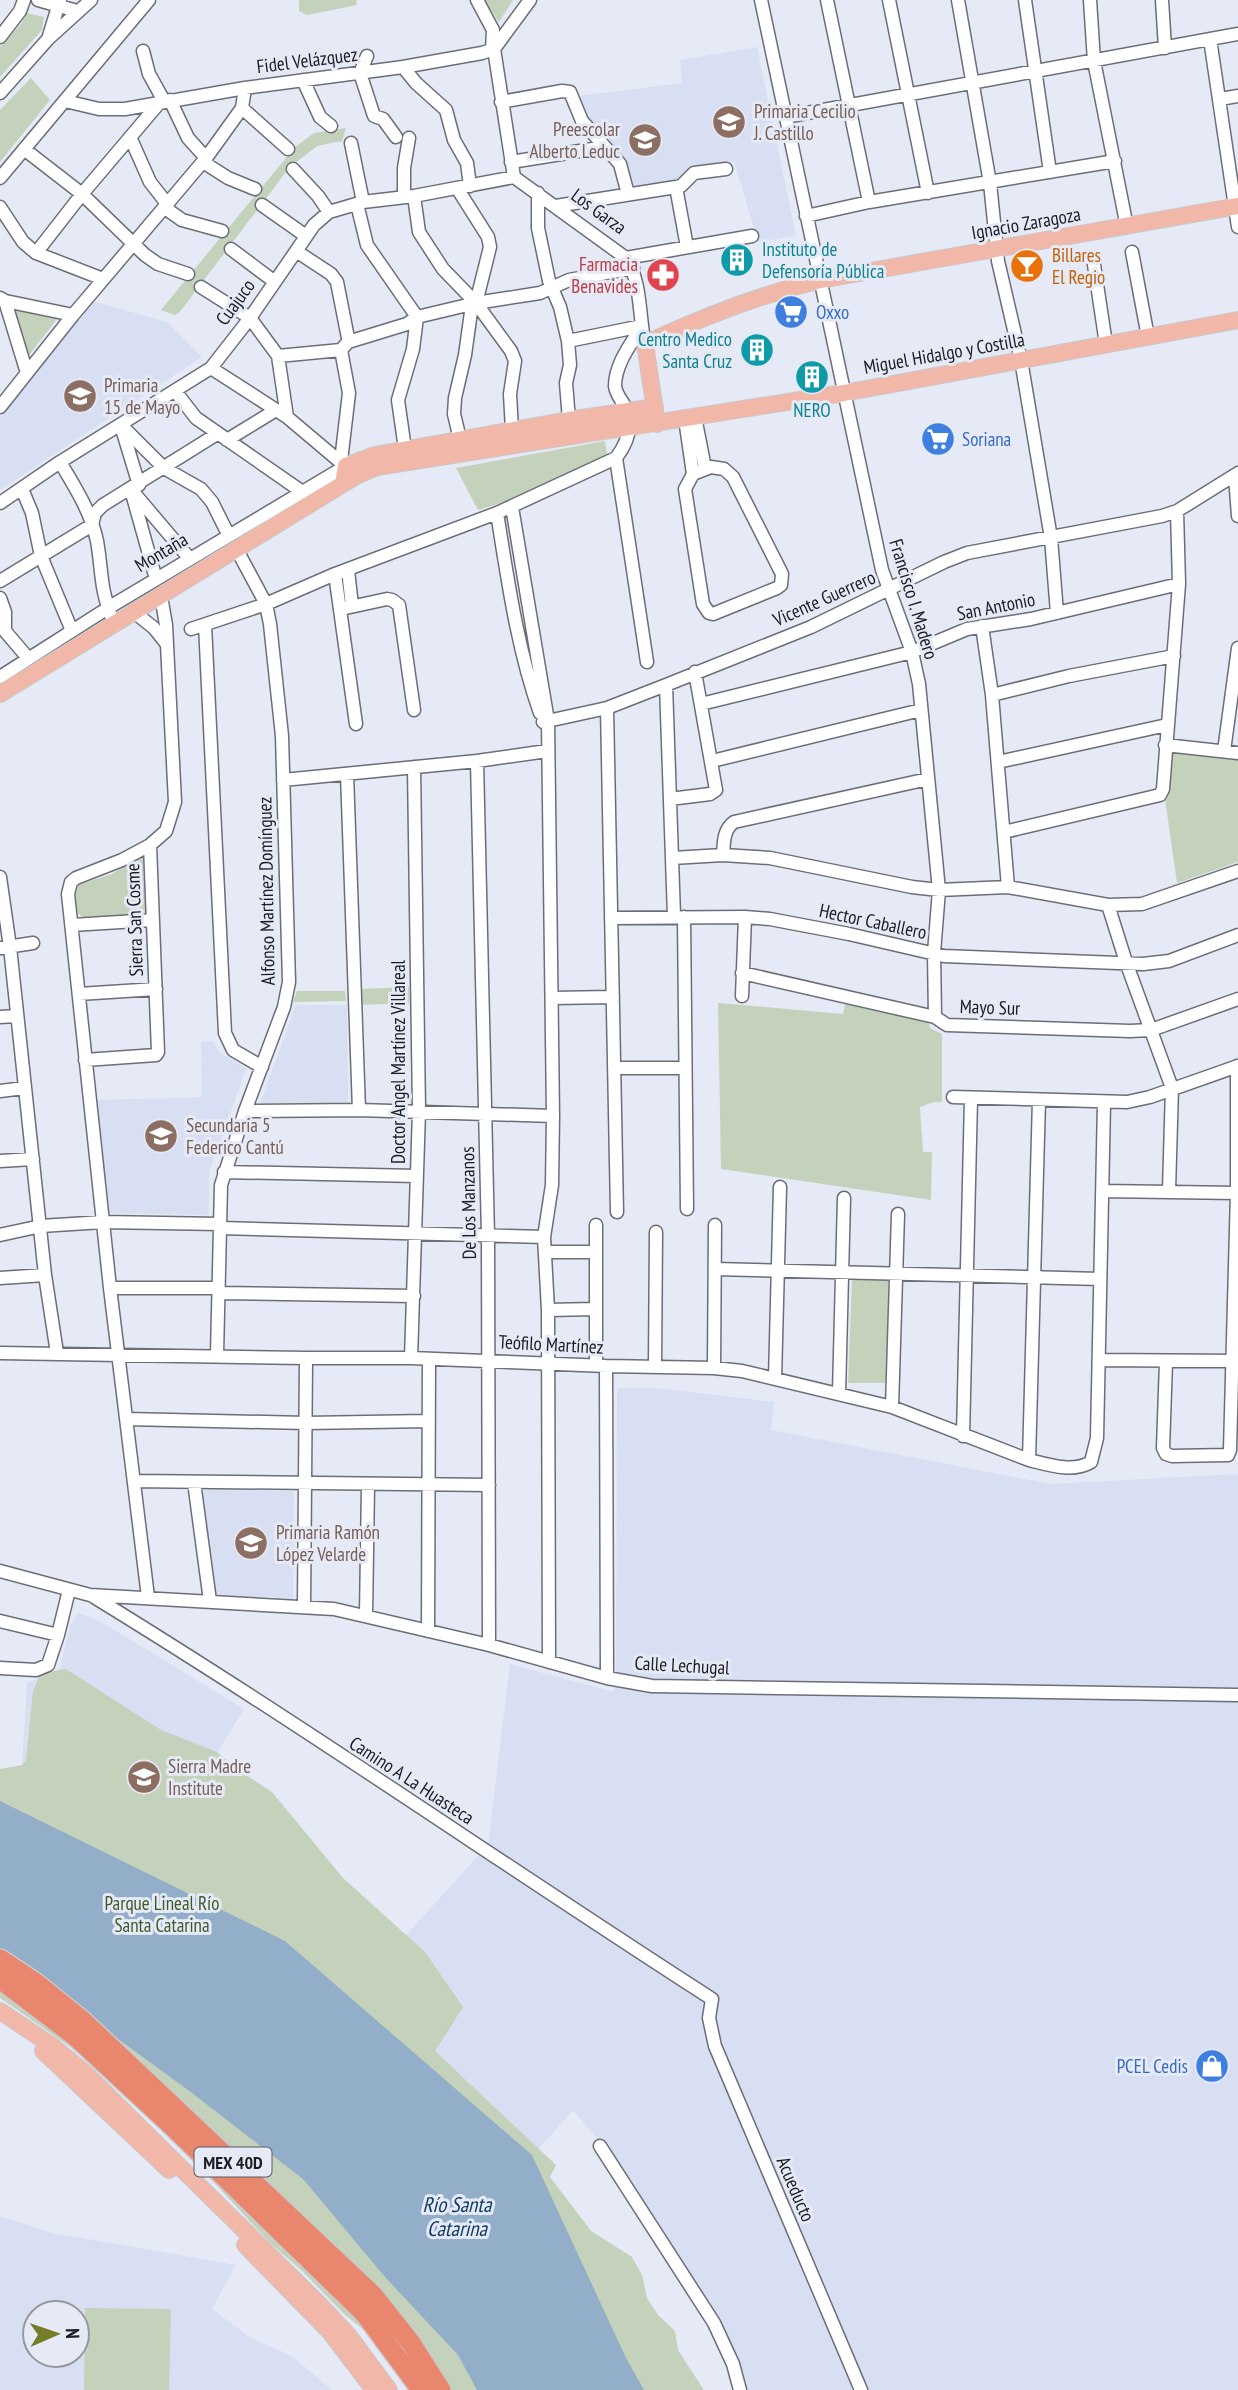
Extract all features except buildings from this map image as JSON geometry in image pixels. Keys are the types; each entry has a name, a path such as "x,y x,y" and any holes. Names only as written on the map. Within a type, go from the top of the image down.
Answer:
{"highway":[{"name":"MEX 40D","path":"0,1959 36,1983 83,2021 373,2295 411,2343 441,2390"},
{"name":"MEX 40D","path":"0,1979 76,2037 355,2304 400,2359 421,2390"}],"main road":[{"name":"Ignacio Zaragoza","path":"820,280 1237,206"},
{"path":"656,416 645,344 698,319 764,295 820,280"},
{"name":"Miguel Hidalgo y Costilla","path":"656,416 690,418 844,393 1238,320"},
{"name":"Montaña","path":"1,687 111,615 134,612 161,596 233,543 375,455 512,430 656,416"},
{"name":"Montaña","path":"346,471 377,467 577,425"},
{"path":"0,2011 51,2045 124,2109 321,2306 349,2336 389,2390"},
{"path":"0,2023 46,2054 199,2199 330,2332 374,2390"}],"street":[{"path":"38,0 60,2 77,11"},
{"path":"0,93 48,38 91,0"},
{"path":"0,178 149,0"},
{"path":"293,169 318,195 329,212 360,203 513,177 493,49 493,30 477,0"},
{"path":"493,49 530,0"},
{"name":"Francisco I. Madero","path":"761,0 881,570 912,652 919,684 939,890 934,953 935,1017"},
{"path":"827,0 869,202"},
{"path":"889,0 928,193"},
{"path":"958,0 990,183 998,249 1021,360 1051,538 1057,613"},
{"path":"1025,0 1051,172"},
{"path":"1090,0 1094,61 1126,227"},
{"path":"1162,0 1165,48"},
{"path":"48,38 60,2"},
{"path":"0,37 22,6"},
{"path":"785,117 1238,34"},
{"path":"1210,39 1237,206 1238,227"},
{"name":"Fidel Velázquez","path":"65,101 88,108 110,110 454,59 493,49"},
{"path":"143,51 149,74 188,138 205,160 228,178 255,189"},
{"path":"367,56 360,73 374,116 383,119 402,137 409,196 419,232 443,269 475,303 511,351 515,361 510,394 512,430"},
{"path":"403,67 416,83 446,110 454,140 467,163 464,187 488,237 490,247 471,312 455,398 454,414 460,439"},
{"path":"303,80 320,117 331,126"},
{"path":"1,404 205,160 242,107 245,88"},
{"path":"501,102 562,91 570,92 582,121 620,164 628,194"},
{"path":"1220,99 1238,96"},
{"path":"36,253 82,194 165,101"},
{"path":"242,107 288,149"},
{"path":"130,138 150,182 167,207 182,220 222,231"},
{"path":"351,143 367,245 417,317 413,349 398,400 405,449"},
{"path":"511,162 605,147"},
{"path":"24,149 82,194 158,264 188,274"},
{"path":"806,216 869,202 1115,161"},
{"path":"556,206 677,187 694,173 726,169"},
{"name":"Los Garza","path":"513,177 556,206 629,263"},
{"path":"677,187 687,247"},
{"path":"538,193 538,228 550,287 560,307 568,341 570,365 566,383 577,425"},
{"path":"262,205 306,236"},
{"path":"0,207 23,242 36,253 103,279"},
{"name":"Cuajuco","path":"0,503 211,368 250,318 314,225 329,212"},
{"path":"278,356 344,346 407,324 417,317 475,303 540,293 569,280 687,247 752,236"},
{"path":"231,249 275,282"},
{"path":"296,251 331,274 337,282 349,393 346,471"},
{"path":"1132,252 1148,337"},
{"path":"1093,258 1106,344"},
{"path":"629,263 645,344"},
{"path":"201,287 250,318 278,356 281,414"},
{"path":"2,300 73,315"},
{"path":"2,300 27,373"},
{"path":"568,341 642,326"},
{"path":"191,629 266,604 512,507 616,458 627,439 628,420 615,390 616,374 642,326"},
{"path":"211,368 281,414 346,471"},
{"path":"175,391 196,418 301,491"},
{"path":"0,581 92,525 95,513 103,505 164,468 222,437 281,414"},
{"path":"690,418 699,471 685,489 703,604 709,613 718,614 777,588 781,585 782,574 733,477 724,469 699,471"},
{"path":"121,425 156,579"},
{"name":"Alfonso Martínez Domínguez","path":"121,425 164,468 201,489 212,502 266,604 282,736 289,982 284,1007 224,1172 220,1200 217,1355"},
{"path":"616,458 647,662"},
{"path":"60,463 78,492 92,525 97,541 101,586 111,615"},
{"name":"Montaña","path":"1,687 28,658 72,631 111,615 156,579 190,559 233,543 301,491 346,471"},
{"path":"1236,474 1238,516"},
{"name":"Vicente Guerrero","path":"546,724 607,708 666,685 811,626 967,553 1177,511 1236,474"},
{"path":"135,487 190,559"},
{"path":"22,489 32,513 41,556 72,631"},
{"path":"512,507 546,724 547,751 553,1116 552,1185 544,1237 548,1310 549,1662"},
{"path":"1004,832 1160,795 1163,789 1179,584 1177,511"},
{"path":"496,513 527,678 546,724"},
{"path":"342,572 356,724"},
{"name":"San Antonio","path":"701,704 912,652 953,634 982,626 1057,613 1179,584"},
{"name":"Sierra San Cosme","path":"85,1060 156,1055 159,1046 150,845 166,831 175,802 167,643 161,596"},
{"path":"0,598 5,612 2,629 28,658"},
{"path":"347,607 387,599 399,605 414,710"},
{"path":"134,612 167,643"},
{"path":"205,625 225,1032 233,1049 262,1067"},
{"path":"982,626 992,695 1008,887"},
{"path":"1224,751 1238,648"},
{"path":"992,695 1069,676 1174,656"},
{"path":"670,799 714,793 716,785 695,672"},
{"path":"666,685 672,858 679,916 687,1209"},
{"path":"607,708 617,1212"},
{"path":"712,761 921,710"},
{"path":"998,762 1167,725"},
{"path":"1166,745 1238,753"},
{"path":"283,779 477,761 547,751"},
{"name":"De Los Manzanos","path":"477,761 488,1236 489,1645"},
{"name":"Doctor Angel Martínez Villareal","path":"411,1358 419,1111 414,767"},
{"path":"347,774 359,1110"},
{"path":"723,855 725,834 734,822 928,779"},
{"path":"148,1597 110,1288 68,894 71,882 76,877 105,868 150,845"},
{"path":"672,858 723,855 783,860 879,881 939,890 1008,887 1108,905 1142,904 1238,871"},
{"path":"1,877 5,947 17,1016 45,1275 57,1353"},
{"path":"1108,905 1172,1088 1169,1190"},
{"path":"742,996 745,917"},
{"name":"Hector Caballero","path":"611,918 745,917 783,922 944,956 1143,964 1169,961 1238,935"},
{"path":"72,925 153,920"},
{"path":"5,947 33,943"},
{"name":"Mayo Sur","path":"742,973 935,1017 947,1025 1151,1030 1238,999"},
{"path":"79,994 156,989"},
{"path":"552,998 613,997"},
{"path":"0,1017 17,1016"},
{"path":"953,1097 1104,1103 1140,1101 1238,1066 1235,1361 1230,1450 1227,1455 1166,1454 1163,1448 1166,1362"},
{"path":"614,1068 685,1068"},
{"path":"0,1091 24,1087"},
{"path":"963,1436 971,1098"},
{"path":"1029,1460 1039,1100"},
{"path":"1104,1103 1099,1360 1235,1361"},
{"path":"245,1111 359,1110 553,1116"},
{"path":"0,1161 33,1159"},
{"path":"224,1172 417,1176"},
{"path":"775,1379 780,1187"},
{"path":"1102,1191 1237,1192"},
{"path":"839,1394 844,1198"},
{"path":"892,1407 898,1214"},
{"path":"0,1235 41,1226 103,1222 544,1237"},
{"path":"596,1225 607,1678"},
{"path":"714,1368 715,1225"},
{"path":"655,1367 656,1232"},
{"path":"546,1252 596,1252"},
{"path":"715,1269 1100,1279"},
{"path":"0,1278 45,1275"},
{"path":"110,1288 414,1296"},
{"path":"548,1310 596,1309"},
{"name":"Teófilo Martínez","path":"0,1353 411,1358 714,1368 742,1371 892,1407 1029,1460 1051,1466 1071,1467 1083,1467 1091,1462 1097,1438 1099,1360"},
{"path":"0,1364 17,1353"},
{"path":"304,1607 306,1358"},
{"path":"428,1631 429,1359"},
{"path":"127,1419 306,1423 429,1421"},
{"path":"134,1481 489,1485"},
{"path":"194,1482 210,1601"},
{"path":"366,1616 368,1485"},
{"path":"0,1571 90,1595"},
{"path":"0,1668 25,1671 45,1668 51,1659 69,1590"},
{"name":"Calle Lechugal","path":"90,1595 334,1609 489,1645 607,1678 662,1687 1238,1695"},
{"name":"Camino A La Huasteca","path":"90,1595 188,1655 568,1907 712,1999"},
{"path":"0,1621 58,1635"},
{"name":"Acueducto","path":"712,1999 709,2018 715,2046 861,2390"},
{"path":"600,2146 714,2323 733,2364 740,2390"}],"shaded area":[{"name":"Primaria Cecilio J. Castillo","path":"757,47 796,236 758,242 734,161 690,168 679,182 629,189 582,114 578,96 682,83 680,60"},
{"name":"Primaria 15 de Mayo","path":"92,301 167,322 202,357 0,490 0,418"},
{"path":"296,1005 347,1005 348,1105 260,1103"},
{"name":"Secundaria 5 Federico Cantú","path":"213,1041 218,1051 246,1069 209,1173 209,1215 110,1213 96,1100 202,1097 201,1042"},
{"path":"617,1388 656,1388 774,1402 771,1430 1051,1484 1238,1474 1238,2390 743,2390 740,2375 599,2141 573,2110 533,2155 357,1989 488,1845 510,1664 614,1692"},
{"name":"Primaria Ramón López Velarde","path":"202,1490 294,1491 293,1599 214,1594"},
{"path":"78,1613 100,1621 244,1709 217,1753 22,1767 27,1683 59,1670 71,1625"},
{"path":"0,2216 53,2233 236,2265 212,2309 251,2338 292,2356 332,2390 0,2390"}],"green space":[{"path":"299,0 356,0 357,5 307,15 299,11"},
{"path":"484,0 513,0 499,22"},
{"path":"27,13 44,17 42,30 0,77 0,47 21,24"},
{"path":"31,78 50,100 0,162 0,110"},
{"path":"346,128 342,141 317,146 289,168 179,313 175,315 161,310 295,147 314,133"},
{"path":"15,308 57,319 26,359 9,311"},
{"path":"605,441 607,455 504,502 478,510 456,468"},
{"path":"1169,751 1238,759 1238,862 1177,883 1165,799"},
{"path":"140,856 145,861 146,910 142,914 83,917 77,913 75,889 78,885 112,874"},
{"path":"409,987 409,1003 360,1005 360,989"},
{"path":"297,991 345,991 346,1001 293,1002"},
{"path":"718,1003 843,1014 845,1003 928,1020 930,1028 942,1034 942,1102 920,1107 923,1152 932,1152 931,1200 721,1169"},
{"path":"888,1279 888,1383 848,1383 852,1280"},
{"name":"Parque Lineal Río Santa Catarina","path":"66,1669 161,1730 217,1752 272,1792 343,1878 425,1952 463,2007 435,2051 556,2165 550,2177 591,2231 632,2257 642,2275 647,2298 658,2315 675,2331 678,2350 704,2390 409,2390 374,2338 345,2315 268,2241 163,2127 114,2081 0,1998 0,1769 22,1765 26,1760 33,1691 41,1673"},
{"path":"91,2308 171,2309 169,2390 84,2390 84,2369 91,2369"}],"water":[{"name":"Río Santa Catarina","path":"0,1801 285,1941 532,2155 626,2358 644,2390 477,2390 458,2355 385,2277 303,2179 192,2093 0,1955"}],"place":[{"name":"Primaria Cecilio J. Castillo","path":"729,122"},
{"name":"Preescolar Alberto Leduc","path":"645,140"},
{"name":"Instituto de Defensoría Pública","path":"737,260"},
{"name":"Billares El Regio","path":"1027,266"},
{"name":"Farmacia Benavides","path":"663,275"},
{"name":"Oxxo","path":"791,312"},
{"name":"Centro Medico Santa Cruz","path":"757,350"},
{"name":"NERO","path":"812,377"},
{"name":"Primaria 15 de Mayo","path":"80,396"},
{"name":"Soriana","path":"938,439"},
{"name":"Secundaria 5 Federico Cantú","path":"161,1136"},
{"name":"Primaria Ramón López Velarde","path":"251,1543"},
{"name":"Sierra Madre Institute","path":"144,1777"},
{"name":"PCEL Cedis","path":"1212,2066"}]}
